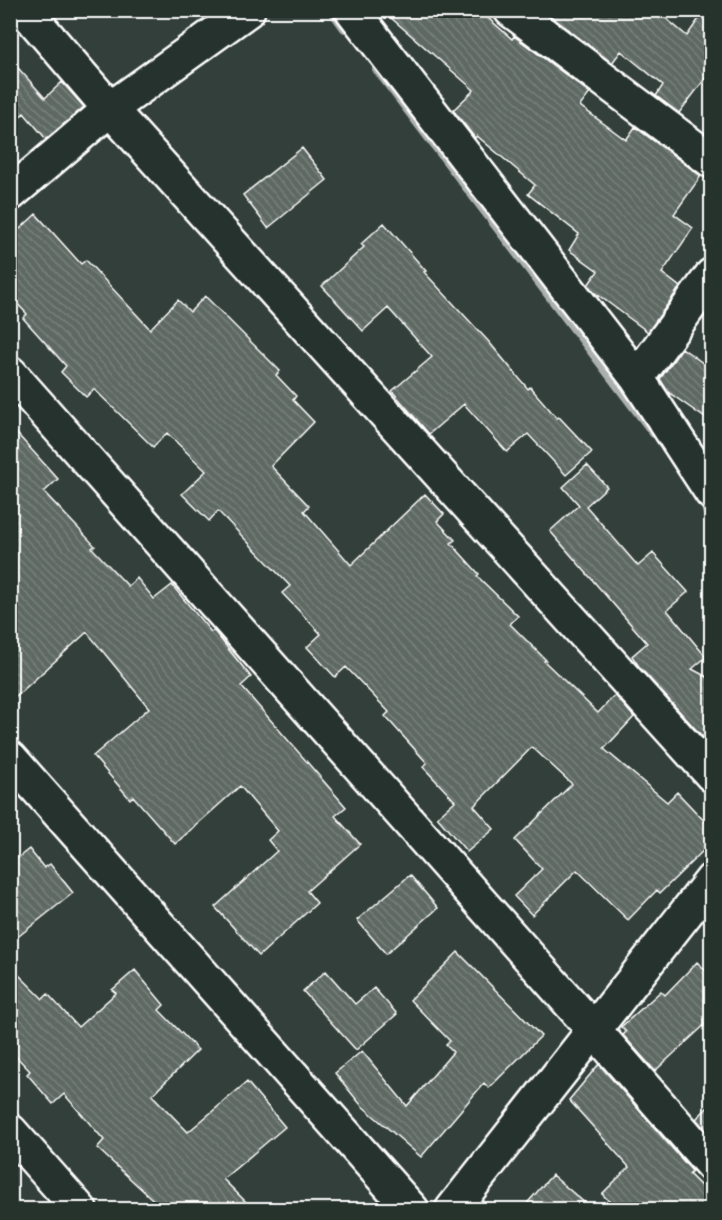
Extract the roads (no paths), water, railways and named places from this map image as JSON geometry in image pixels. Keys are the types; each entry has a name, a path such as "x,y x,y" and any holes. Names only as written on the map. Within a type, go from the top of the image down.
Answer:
{"street":[{"path":"25,10 110,109 711,775"},
{"path":"10,194 110,109 248,10"},
{"path":"352,10 637,378 711,493"},
{"path":"511,10 711,161"},
{"path":"637,378 711,275"},
{"path":"10,373 594,1030 711,1165"},
{"path":"10,758 412,1209"},
{"path":"452,1209 711,880"},
{"path":"10,1131 80,1209"}],"waterway":[{"path":"332,10 345,28"},
{"path":"377,69 654,433"},
{"path":"702,496 712,524"}]}
